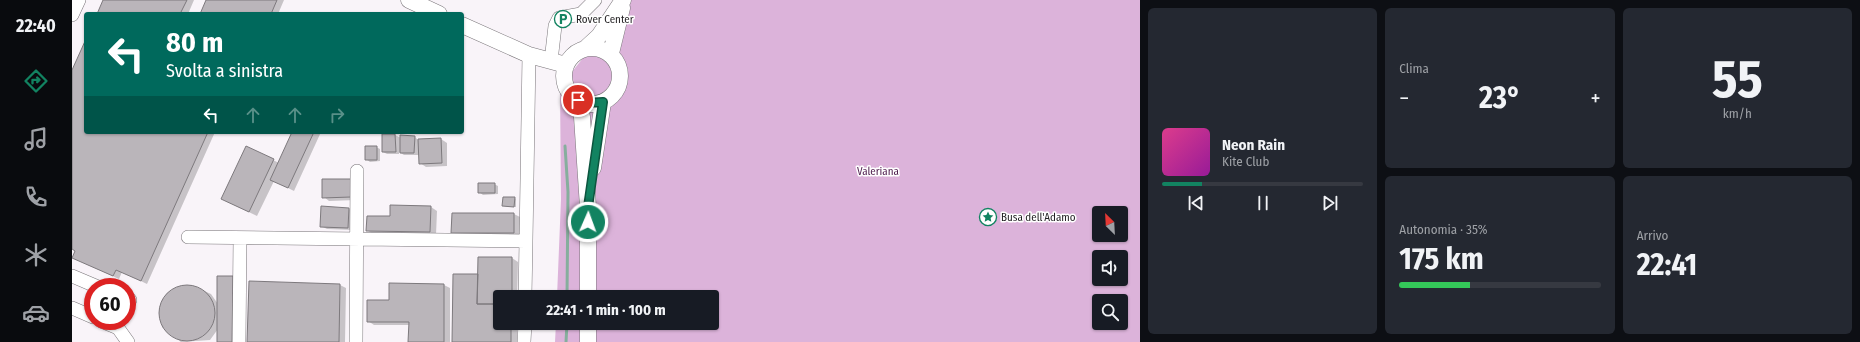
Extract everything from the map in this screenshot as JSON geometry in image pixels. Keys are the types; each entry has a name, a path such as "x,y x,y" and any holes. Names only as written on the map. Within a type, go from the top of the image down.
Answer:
{"main road":[{"path":"409,0 435,12"},
{"path":"464,26 529,55 558,63 587,47 599,36 623,0"},
{"path":"610,54 623,0"},
{"path":"558,63 564,75 565,85 570,94 578,100 591,104 603,102 611,97 618,89 620,70 617,61 610,54 599,48 587,47"},
{"path":"578,100 582,117 588,207 588,290"},
{"path":"588,207 603,102"},
{"path":"588,330 588,342"}],"street":[{"path":"72,15 79,0"},
{"path":"558,63 555,26 559,18 581,14 595,0"},
{"path":"525,290 526,241 523,172 529,55"},
{"path":"356,342 357,171"},
{"path":"188,237 526,241"},
{"path":"238,342 240,238"},
{"path":"72,276 84,281"},
{"path":"72,308 84,313"},
{"path":"122,330 128,342"},
{"path":"524,342 525,330"}],"green space":[{"name":"Valeriana","path":"629,0 1140,0 1140,342 555,342 556,330 719,330 719,290 557,290 561,199 560,87"}],"building":[{"path":"103,0 187,0 181,12 98,12"},
{"path":"206,0 277,0 272,12 201,12"},
{"path":"84,43 84,134 207,134 141,281 116,270 113,276 72,258 75,251 72,249 72,70"},
{"path":"291,134 313,134 288,188 270,180"},
{"path":"382,134 395,134 396,152 382,152"},
{"path":"400,135 415,136 414,153 400,153"},
{"path":"441,138 442,163 419,164 418,139"},
{"path":"246,146 274,159 249,212 221,199"},
{"path":"365,146 377,146 377,160 365,160"},
{"path":"322,179 351,179 351,197 322,198"},
{"path":"478,183 495,183 495,193 478,193"},
{"path":"503,197 515,197 514,207 502,206"},
{"path":"390,205 431,206 430,232 366,231 367,216 390,216"},
{"path":"321,206 349,208 348,228 320,227"},
{"path":"452,213 514,213 514,233 451,233"},
{"path":"478,257 512,257 512,290 493,290 493,304 477,304"},
{"path":"453,274 478,274 477,304 493,304 493,330 511,330 511,342 452,342"},
{"path":"217,276 233,276 232,342 217,342"},
{"path":"249,281 340,284 339,342 247,342"},
{"path":"389,283 444,284 444,342 408,342 409,322 367,322 367,300 389,300"},
{"path":"181,285 193,285 203,289 211,297 215,307 215,319 211,329 203,337 193,341 181,341 171,337 163,329 159,319 159,307 163,297 171,289"}],"waterway":[{"path":"565,146 568,192 567,290"},
{"path":"566,342 567,330"}],"place":[{"name":"Rover Center","path":"563,19"},
{"name":"Busa dell'Adamo","path":"988,217"}],"route":[{"path":"578,100 595,104 603,102 588,207 588,222"}]}
